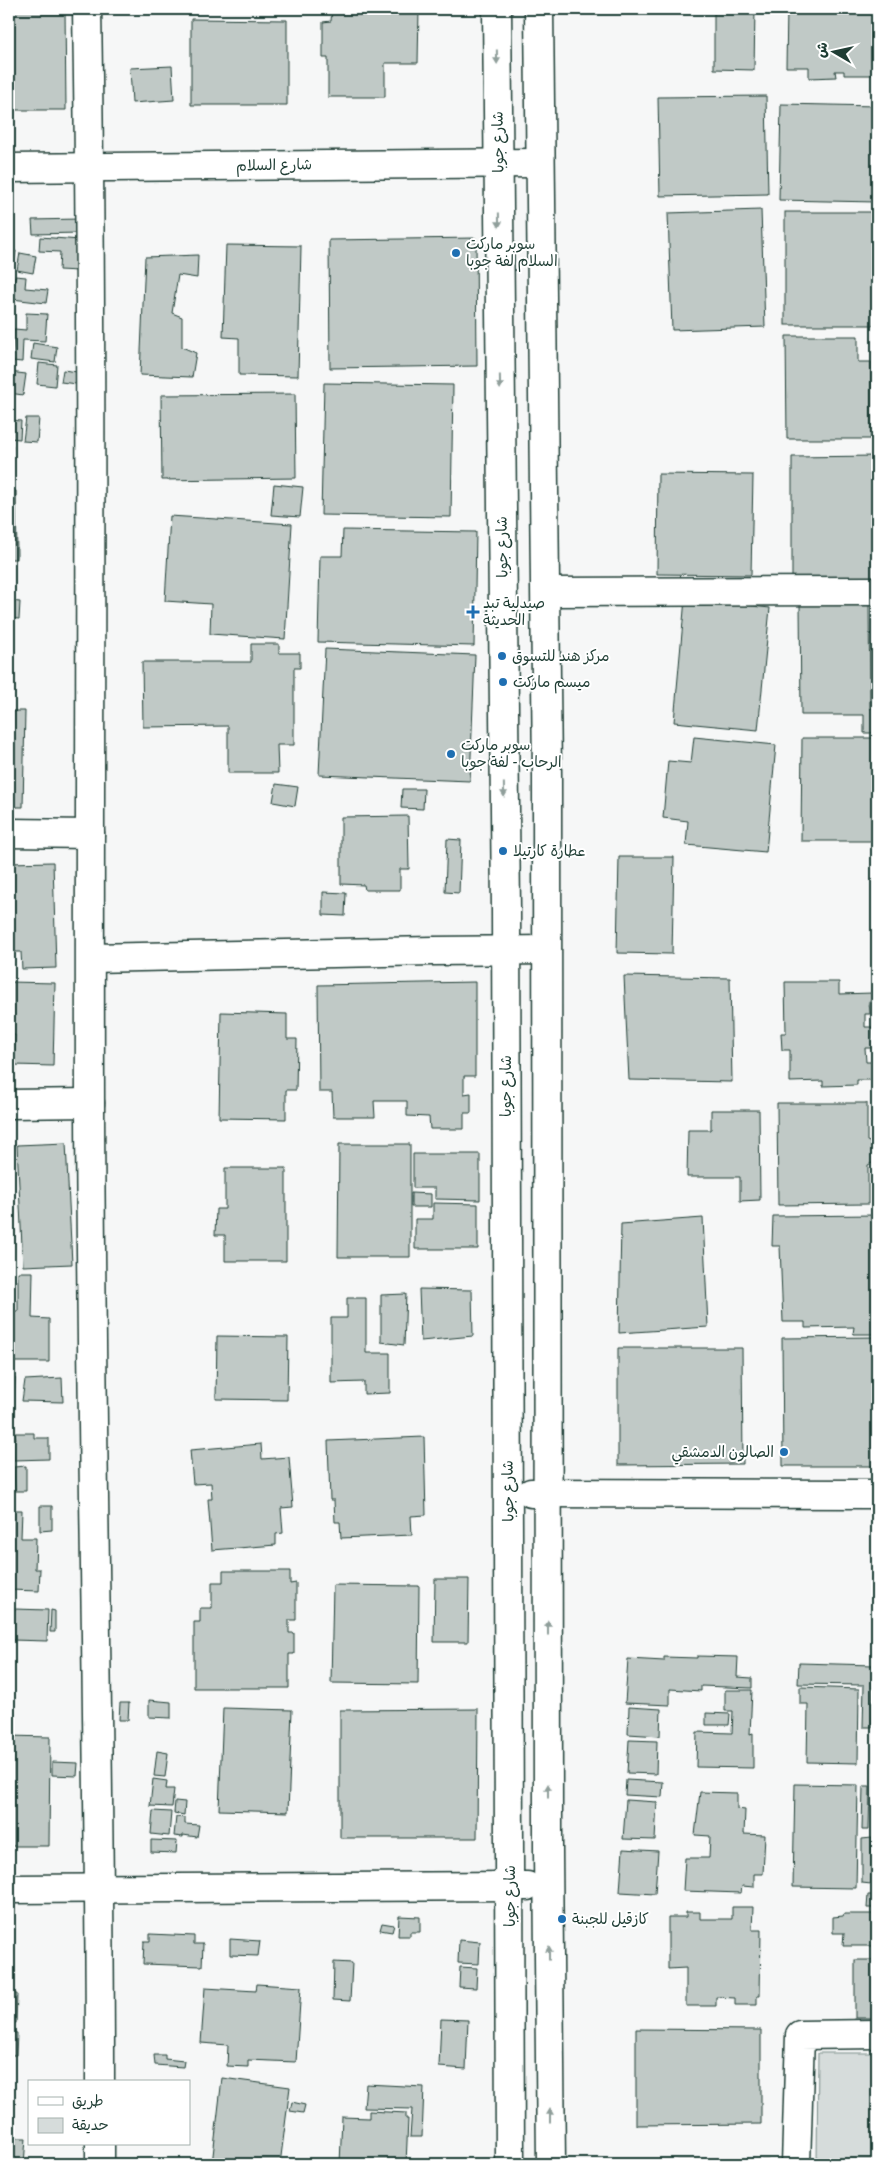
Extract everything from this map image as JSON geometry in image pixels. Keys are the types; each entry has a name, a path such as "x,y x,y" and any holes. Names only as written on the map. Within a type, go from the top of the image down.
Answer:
{"street":[{"path":"87,9 90,168 90,1103 100,1888 100,2080"},
{"name":"شارع جوبا","path":"497,9 504,708 510,2164"},
{"path":"539,9 546,592 550,2164"},
{"name":"شارع السلام","path":"9,168 540,163"},
{"path":"546,592 877,591"},
{"path":"504,708 546,707"},
{"path":"9,833 90,834"},
{"path":"91,958 546,950"},
{"path":"9,1104 90,1103"},
{"path":"508,1493 877,1494"},
{"path":"9,1889 549,1885"},
{"path":"796,2164 800,2035 877,2034"},
{"path":"100,2146 100,2164"}],"green space":[{"path":"818,2053 877,2053 877,2164 817,2164"}],"building":[{"path":"9,9 65,9 66,110 9,110"},
{"path":"332,9 419,9 418,63 385,63 385,97 328,97 328,58 323,58 323,22 331,21"},
{"path":"679,9 755,9 754,70 714,69 714,10"},
{"path":"787,9 877,9 877,75 844,75 844,71 835,71 836,77 809,78 809,67 786,67"},
{"path":"191,19 287,20 287,105 191,105"},
{"path":"172,66 174,100 132,103 130,68"},
{"path":"766,96 768,194 660,196 658,97"},
{"path":"781,104 877,106 876,202 779,200"},
{"path":"761,210 765,327 672,330 668,213"},
{"path":"785,212 877,212 877,325 785,325"},
{"path":"79,219 79,233 33,234 32,220"},
{"path":"40,237 80,240 78,271 59,270 60,252 39,251"},
{"path":"476,238 477,366 330,368 329,240"},
{"path":"226,245 301,246 298,376 239,375 239,338 223,337"},
{"path":"9,250 16,251 12,273 9,272"},
{"path":"20,253 36,256 33,273 17,270"},
{"path":"198,255 197,278 178,275 172,313 182,317 182,347 196,353 192,377 140,375 145,257"},
{"path":"15,276 26,277 25,288 48,290 46,303 12,299"},
{"path":"26,313 47,314 45,341 23,340 22,362 12,361 14,329 26,330"},
{"path":"786,336 858,336 858,362 871,362 871,439 787,439"},
{"path":"33,343 57,347 55,362 31,359"},
{"path":"39,363 57,365 55,386 37,384"},
{"path":"63,370 78,372 76,384 61,382"},
{"path":"9,372 26,374 23,395 9,393"},
{"path":"324,383 453,385 451,517 321,515"},
{"path":"295,394 296,478 162,480 161,395"},
{"path":"26,418 39,418 37,442 23,441"},
{"path":"9,420 21,421 20,439 9,438"},
{"path":"9,444 12,445 11,473 9,473"},
{"path":"877,456 877,485 873,485 873,506 877,506 877,579 792,579 792,457"},
{"path":"658,474 753,475 751,575 657,574"},
{"path":"274,484 303,487 300,517 271,515"},
{"path":"9,491 16,491 17,559 9,559"},
{"path":"170,516 292,524 285,639 210,634 211,604 165,601"},
{"path":"343,530 476,532 474,646 318,642 320,556 342,556"},
{"path":"685,599 770,608 758,730 674,722"},
{"path":"9,601 20,602 19,619 9,618"},
{"path":"800,602 869,602 870,708 877,708 877,733 864,733 864,715 801,715"},
{"path":"251,644 279,644 279,653 300,653 300,668 294,668 294,745 277,745 278,773 228,773 228,726 143,727 142,662 251,662"},
{"path":"325,649 475,655 470,781 319,775"},
{"path":"9,711 25,711 23,807 9,807"},
{"path":"694,737 776,745 766,852 686,845 688,821 663,818 668,761 691,763"},
{"path":"802,738 877,738 877,841 801,841"},
{"path":"276,784 298,787 295,806 273,802"},
{"path":"402,789 424,789 423,809 401,808"},
{"path":"408,816 409,869 400,869 400,890 365,890 364,885 341,884 341,817"},
{"path":"447,839 461,840 459,893 445,892"},
{"path":"619,857 674,857 672,954 617,953"},
{"path":"53,862 56,968 22,969 21,952 9,952 9,863"},
{"path":"323,892 346,893 345,916 323,915"},
{"path":"624,976 730,978 732,1082 629,1080"},
{"path":"9,982 55,983 53,1066 14,1065 15,1035 9,1035"},
{"path":"475,982 475,1076 464,1076 464,1094 471,1093 471,1113 464,1113 464,1129 430,1129 429,1117 407,1116 407,1101 374,1101 375,1117 333,1117 332,1092 319,1092 318,985"},
{"path":"785,982 839,982 839,994 873,993 873,1001 869,1001 870,1014 865,1014 865,1027 873,1027 874,1048 865,1048 866,1062 874,1062 874,1080 857,1080 857,1085 823,1086 823,1081 790,1082 790,1050 782,1050 781,1033 786,1033"},
{"path":"221,1012 287,1014 287,1039 297,1039 296,1090 286,1090 286,1119 219,1118"},
{"path":"777,1103 867,1103 867,1141 874,1144 874,1162 868,1165 868,1204 778,1205"},
{"path":"711,1110 759,1110 760,1200 740,1201 740,1177 687,1177 688,1130 711,1130"},
{"path":"66,1143 72,1264 23,1266 17,1145"},
{"path":"339,1144 410,1144 410,1257 338,1257"},
{"path":"413,1154 480,1154 480,1200 435,1199 435,1188 413,1188"},
{"path":"225,1168 286,1168 286,1261 225,1261 225,1235 215,1235 216,1209 225,1209"},
{"path":"411,1193 431,1194 431,1207 411,1207"},
{"path":"433,1203 478,1204 478,1249 415,1249 415,1219 433,1219"},
{"path":"877,1215 877,1334 853,1334 854,1327 805,1328 805,1322 783,1322 780,1246 772,1246 773,1216"},
{"path":"703,1218 708,1327 619,1333 621,1224"},
{"path":"18,1272 33,1272 32,1318 49,1319 49,1362 9,1362 9,1311 18,1311"},
{"path":"419,1289 472,1290 473,1336 421,1341"},
{"path":"406,1294 404,1345 381,1342 381,1295"},
{"path":"347,1298 366,1298 366,1353 390,1353 390,1393 364,1394 364,1382 331,1383 331,1318 347,1318"},
{"path":"217,1336 288,1337 287,1400 216,1399"},
{"path":"877,1337 877,1466 783,1466 782,1338"},
{"path":"618,1348 742,1348 743,1464 618,1465"},
{"path":"9,1377 15,1378 13,1429 9,1430"},
{"path":"62,1378 63,1402 22,1401 25,1380"},
{"path":"9,1433 11,1433 11,1486 9,1486"},
{"path":"15,1433 34,1433 34,1438 49,1438 49,1459 14,1460 13,1439 16,1439"},
{"path":"424,1437 426,1515 411,1516 412,1535 341,1538 340,1522 335,1522 334,1500 330,1500 328,1441"},
{"path":"261,1444 262,1459 289,1457 293,1507 281,1508 283,1533 276,1534 276,1545 212,1550 208,1499 212,1499 211,1483 193,1484 190,1450"},
{"path":"26,1466 26,1491 15,1491 14,1467"},
{"path":"40,1506 52,1506 52,1530 40,1531"},
{"path":"9,1510 22,1510 21,1538 36,1538 35,1569 40,1569 39,1591 9,1590"},
{"path":"223,1571 290,1571 290,1584 296,1583 296,1620 289,1620 289,1633 294,1633 294,1654 289,1654 289,1688 194,1688 194,1622 200,1622 200,1608 212,1608 212,1582 223,1582"},
{"path":"435,1579 469,1579 468,1642 434,1642"},
{"path":"333,1585 419,1586 418,1684 331,1683"},
{"path":"14,1609 48,1610 47,1641 12,1640"},
{"path":"51,1610 55,1611 55,1632 50,1632"},
{"path":"697,1656 738,1657 737,1677 752,1678 752,1688 701,1686 701,1691 670,1689 670,1705 625,1703 628,1659 664,1661 664,1657 697,1658"},
{"path":"799,1663 873,1665 872,1727 863,1727 864,1685 798,1684"},
{"path":"800,1687 859,1689 858,1763 807,1762 808,1704 800,1704"},
{"path":"725,1690 752,1690 750,1734 753,1733 753,1768 696,1767 697,1732 732,1733 733,1711 725,1711"},
{"path":"149,1700 171,1702 171,1718 149,1717"},
{"path":"120,1703 129,1703 128,1720 119,1720"},
{"path":"629,1707 661,1709 660,1736 628,1734"},
{"path":"223,1708 292,1710 288,1812 219,1810"},
{"path":"478,1709 477,1838 340,1838 340,1710"},
{"path":"706,1713 730,1714 729,1725 706,1725"},
{"path":"9,1736 50,1737 49,1846 9,1846"},
{"path":"629,1740 657,1741 656,1774 627,1773"},
{"path":"157,1751 168,1753 165,1777 154,1776"},
{"path":"52,1762 78,1763 77,1776 52,1775"},
{"path":"153,1779 167,1781 166,1789 174,1789 172,1807 150,1806"},
{"path":"626,1780 663,1782 662,1797 625,1795"},
{"path":"795,1784 858,1785 856,1888 793,1887"},
{"path":"863,1786 870,1786 869,1830 862,1830"},
{"path":"700,1792 737,1793 737,1809 745,1810 744,1834 765,1835 763,1874 754,1874 754,1887 742,1886 741,1893 683,1891 685,1858 709,1858 710,1836 695,1835"},
{"path":"626,1800 657,1802 655,1840 623,1839"},
{"path":"175,1801 185,1802 184,1815 174,1813"},
{"path":"153,1811 171,1812 169,1836 151,1834"},
{"path":"176,1817 185,1818 185,1824 199,1825 197,1837 174,1836"},
{"path":"872,1838 871,1884 862,1883 862,1839"},
{"path":"151,1840 177,1841 176,1853 151,1852"},
{"path":"623,1849 658,1851 655,1894 620,1892"},
{"path":"868,1895 877,1895 877,1908 867,1908"},
{"path":"732,1907 753,1907 752,1930 761,1930 760,1996 757,1996 757,2005 735,2005 735,1998 716,1997 716,2006 686,2006 686,1968 668,1969 668,1917 686,1917 686,1912 700,1912 700,1919 732,1919"},
{"path":"844,1914 877,1914 877,1946 843,1946 844,1933 833,1933 833,1917 843,1916"},
{"path":"399,1916 420,1917 420,1932 410,1932 410,1936 398,1936"},
{"path":"382,1923 394,1925 392,1932 380,1930"},
{"path":"150,1934 194,1936 194,1944 203,1944 202,1966 143,1964 144,1941 150,1941"},
{"path":"230,1939 260,1941 258,1956 230,1955"},
{"path":"459,1940 480,1942 479,1964 458,1963"},
{"path":"855,1960 877,1960 877,2018 855,2018"},
{"path":"334,1962 352,1963 350,2001 333,2000"},
{"path":"460,1967 477,1968 476,1988 459,1987"},
{"path":"257,1984 301,1987 296,2062 248,2060 248,2067 227,2066 228,2045 201,2043 205,1988 256,1991"},
{"path":"9,1994 17,1994 16,2023 9,2023"},
{"path":"441,2019 468,2020 466,2069 439,2067"},
{"path":"636,2029 761,2030 761,2124 636,2125"},
{"path":"9,2032 17,2033 16,2055 9,2055"},
{"path":"154,2055 165,2055 165,2059 184,2061 183,2067 155,2065"},
{"path":"222,2078 290,2087 280,2164 212,2164"},
{"path":"366,2084 424,2087 422,2137 410,2137 412,2109 364,2108"},
{"path":"292,2102 305,2105 303,2113 290,2111"},
{"path":"369,2111 406,2113 406,2119 408,2119 406,2164 340,2164 342,2117 369,2118"},
{"path":"9,2138 26,2138 24,2164 9,2164"},
{"path":"677,2161 768,2161 768,2164 677,2164"}],"place":[{"name":"سوبر ماركت السلام لفة جوبا","path":"456,253"},
{"name":"صيدلية تبد الحديثة","path":"473,612"},
{"name":"مركز هند للتسوق","path":"502,656"},
{"name":"ميسم ماركت","path":"503,682"},
{"name":"سوبر ماركت الرحاب - لفة جوبا","path":"451,754"},
{"name":"عطارة كارتيلا","path":"503,851"},
{"name":"الصالون الدمشقي","path":"784,1452"},
{"name":"كازقيل للجبنة","path":"562,1919"}]}
